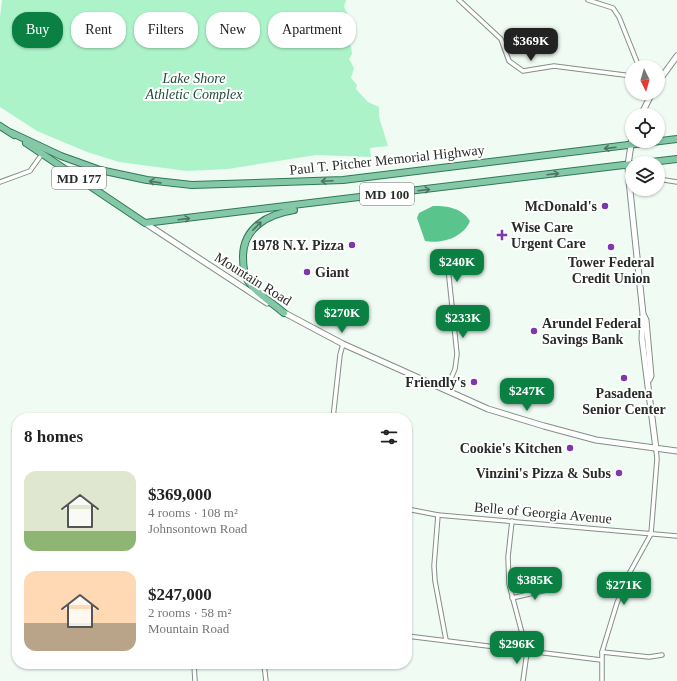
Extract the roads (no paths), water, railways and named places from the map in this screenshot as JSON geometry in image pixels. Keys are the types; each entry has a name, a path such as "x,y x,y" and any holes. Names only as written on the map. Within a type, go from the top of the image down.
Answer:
{"main road":[{"path":"665,72 677,56"},
{"name":"Mountain Road","path":"0,126 203,263 284,313 343,344 488,409 596,440 677,451"},
{"name":"Paul T. Pitcher Memorial Highway","path":"12,133 61,156 100,170 139,179 192,185 343,180 625,146"},
{"name":"Paul T. Pitcher Memorial Highway","path":"665,141 677,139"},
{"path":"665,160 677,159"},
{"name":"MD 100","path":"145,223 346,200 625,165"},
{"path":"632,196 643,314 641,321 642,339 656,448"},
{"path":"284,313 254,288 248,280 243,262 243,254 248,236 262,221 272,215 346,200"}],"street":[{"path":"459,0 501,38 509,61 523,71 554,66 625,75"},
{"path":"588,0 613,8 619,17 636,60"},
{"path":"0,182 30,171 42,154"},
{"path":"665,180 677,182"},
{"path":"442,261 448,268 457,354 455,369 446,390"},
{"path":"334,413 340,355 343,344"},
{"path":"602,681 602,652 621,591 651,534 657,459 656,448"},
{"name":"Belle of Georgia Avenue","path":"412,509 438,515 677,536"},
{"path":"438,515 434,566 435,581 446,640"},
{"path":"512,521 508,565 512,598 527,652 523,681"},
{"path":"512,598 555,588"},
{"path":"412,637 601,660"},
{"path":"602,652 649,657 662,655"},
{"path":"194,669 195,681"},
{"path":"265,669 266,681"}],"place":[{"name":"McDonald's","path":"605,206"},
{"name":"Wise Care Urgent Care","path":"502,235"},
{"name":"1978 N.Y. Pizza","path":"352,245"},
{"name":"Tower Federal Credit Union","path":"611,247"},
{"name":"Giant","path":"307,272"},
{"name":"Arundel Federal Savings Bank","path":"534,331"},
{"name":"Pasadena Senior Center","path":"624,378"},
{"name":"Friendly's","path":"474,382"},
{"name":"Cookie's Kitchen","path":"570,448"},
{"name":"Vinzini's Pizza & Subs","path":"619,473"}],"park label":[{"name":"Lake Shore Athletic Complex","path":"194,86"}]}
